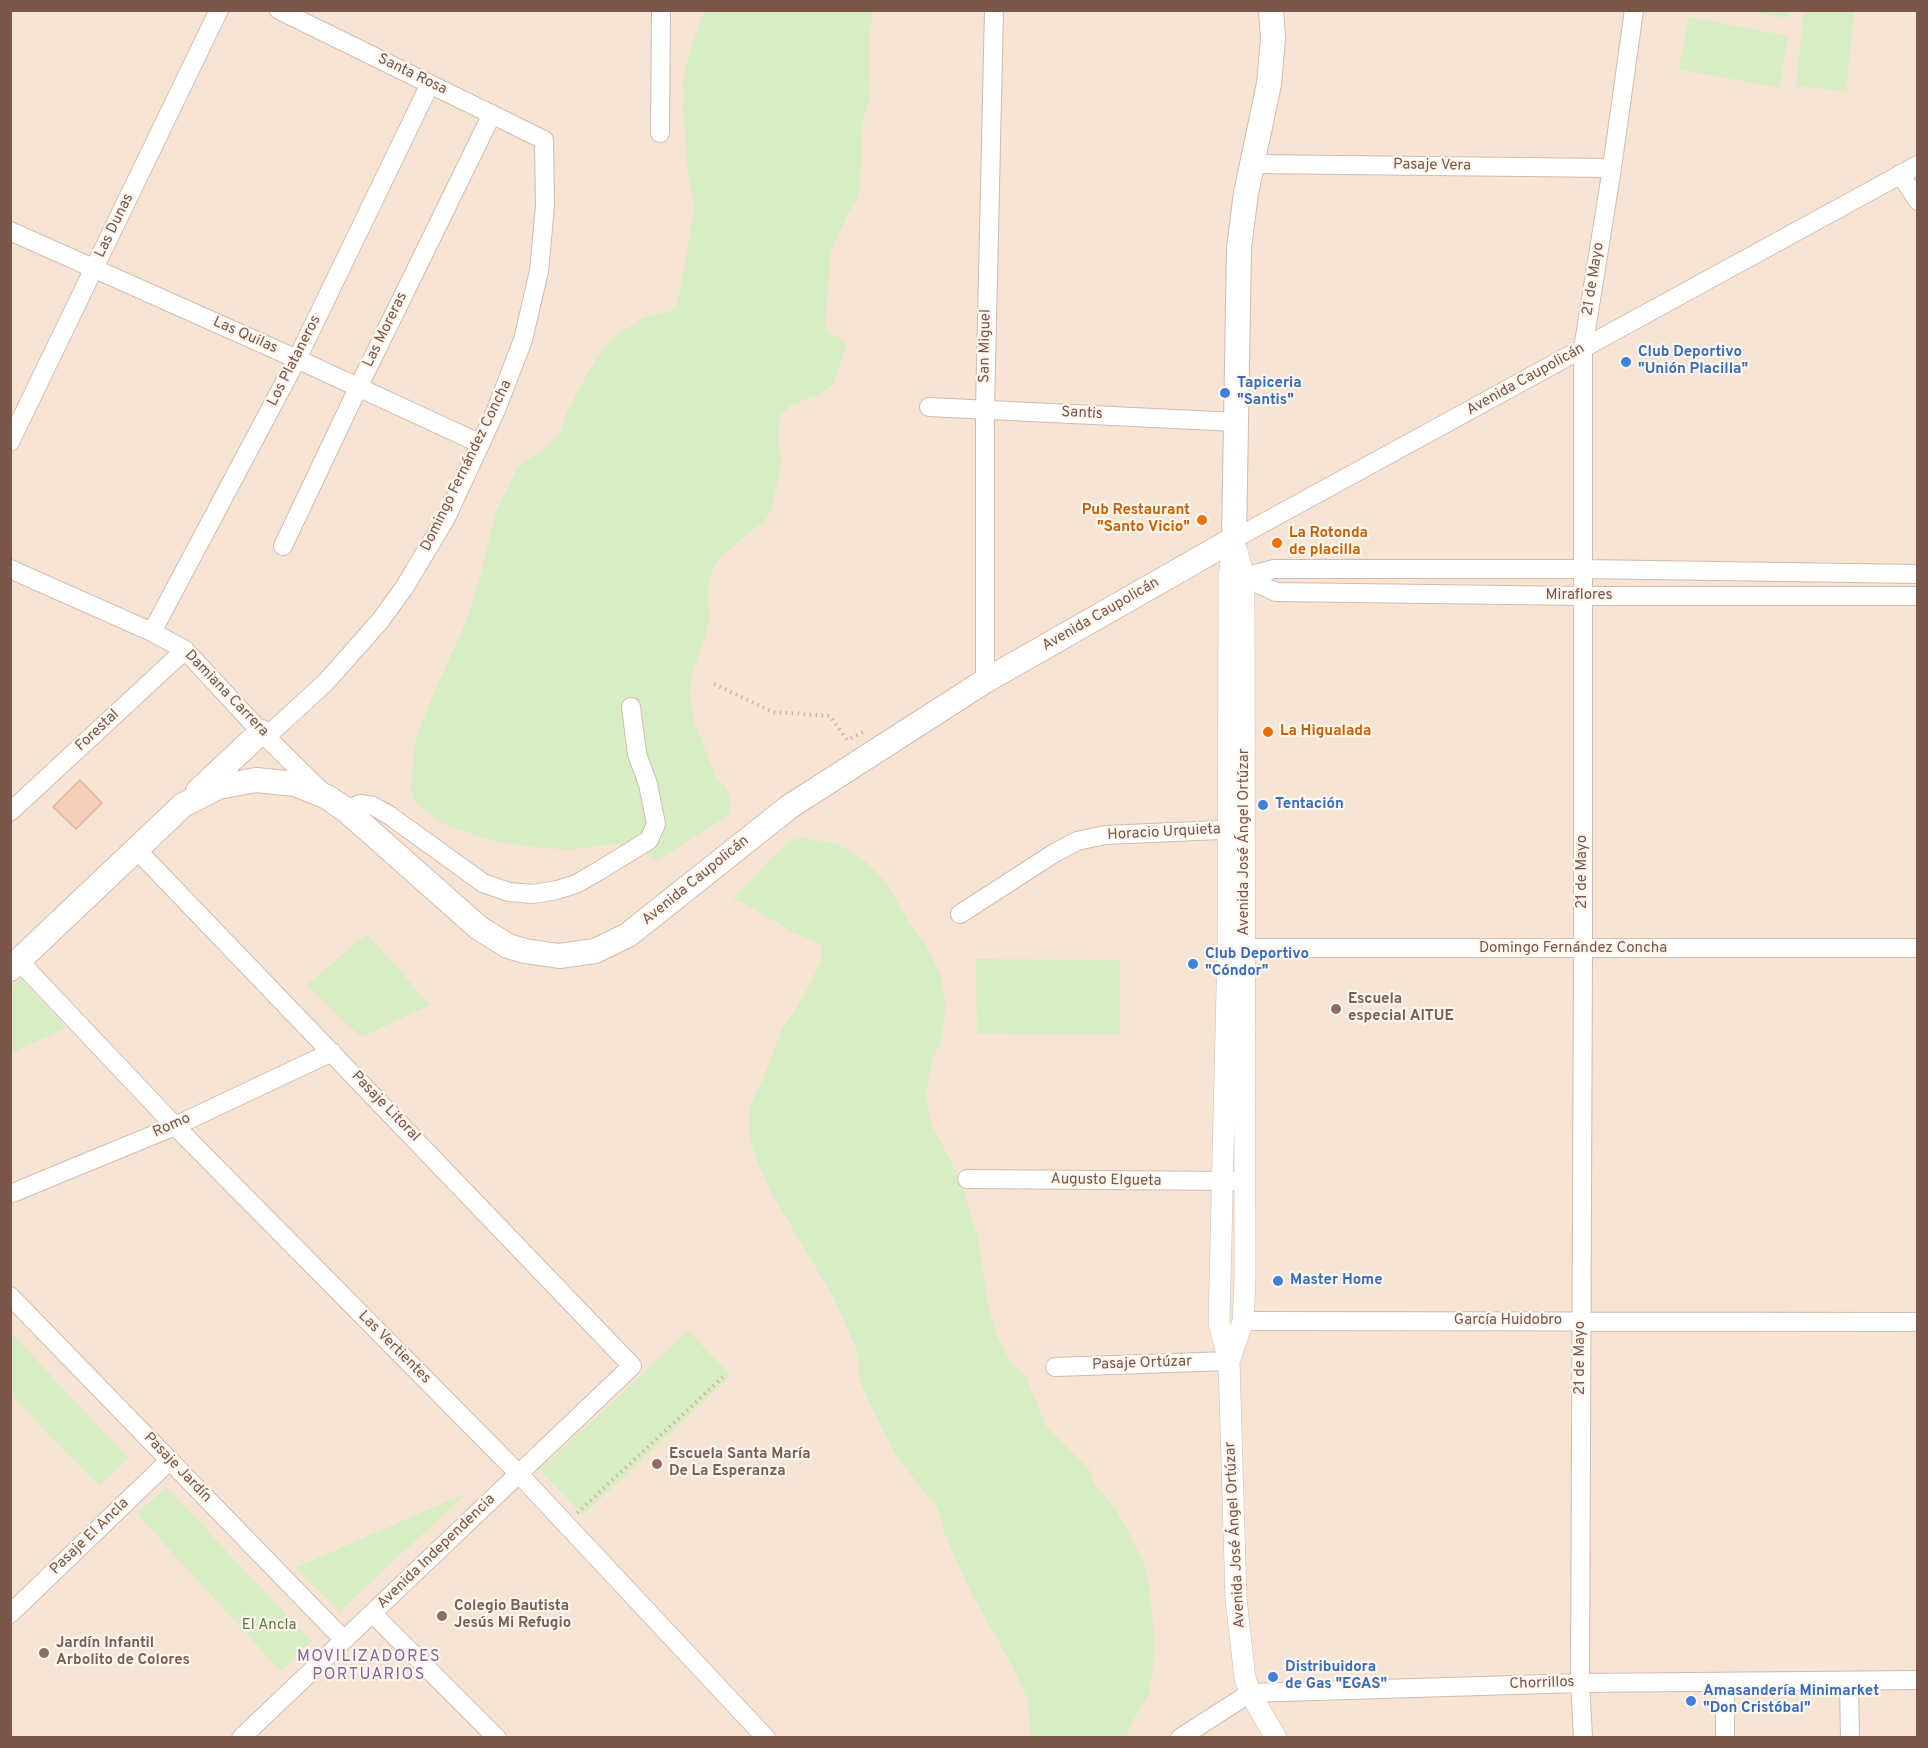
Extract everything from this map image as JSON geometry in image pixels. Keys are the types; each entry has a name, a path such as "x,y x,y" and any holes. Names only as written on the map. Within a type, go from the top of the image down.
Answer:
{"main road":[{"name":"Avenida José Ángel Ortúzar","path":"1233,539 1239,248 1246,193 1271,66 1271,10"},
{"name":"Avenida Caupolicán","path":"183,805 218,787 256,780 295,784 337,803 479,928 508,946 559,956 595,951 628,935 789,807 985,681 1233,539"},
{"path":"15,965 183,805 263,735"}],"street":[{"name":"Las Dunas","path":"10,442 219,10"},
{"name":"Santa Rosa","path":"279,10 544,140"},
{"path":"660,133 661,10"},
{"name":"San Miguel","path":"985,681 985,408 994,10"},
{"name":"21 de Mayo","path":"1583,1737 1580,1683 1583,349 1634,10"},
{"name":"Los Plataneros","path":"152,632 297,359 430,84"},
{"name":"Las Moreras","path":"283,546 492,114"},
{"name":"Domingo Fernández Concha","path":"263,735 326,682 380,621 404,588 436,536 463,481 510,375 532,303 543,238 546,184 544,140"},
{"name":"Pasaje Vera","path":"1252,164 1612,168"},
{"name":"Avenida Caupolicán","path":"1233,539 1917,165"},
{"path":"1900,174 1917,201"},
{"name":"Las Quilas","path":"10,231 479,443"},
{"name":"Santis","path":"929,407 1234,422"},
{"name":"Avenida José Ángel Ortúzar","path":"1229,1360 1243,1321 1245,1180 1237,948 1236,577 1233,539"},
{"name":"Damiana Carrera","path":"10,568 152,632 185,650 263,735 337,803"},
{"name":"Miraflores","path":"1236,577 1274,569 1583,569 1917,574"},
{"name":"Miraflores","path":"1236,577 1276,592 1583,596 1917,596"},
{"name":"Forestal","path":"10,812 185,650"},
{"path":"337,803 373,806 389,815 483,883 509,892 533,894 566,887 597,872 649,840 656,824 648,784 637,754 630,707"},
{"name":"Horacio Urquieta","path":"960,914 1077,841 1105,835 1236,829"},
{"name":"Pasaje Litoral","path":"136,849 632,1366"},
{"name":"Domingo Fernández Concha","path":"1237,948 1917,948"},
{"name":"Avenida José Ángel Ortúzar","path":"1237,948 1222,1182 1219,1323 1229,1360 1236,1599 1245,1678 1250,1693 1276,1737"},
{"name":"Las Vertientes","path":"15,965 519,1474 766,1737"},
{"name":"Romo","path":"10,1194 175,1126 332,1052"},
{"name":"Augusto Elgueta","path":"968,1179 1222,1182 1245,1180"},
{"name":"Pasaje Jardín","path":"10,1296 344,1640"},
{"name":"García Huidobro","path":"1243,1321 1917,1322"},
{"name":"Pasaje Ortúzar","path":"1055,1367 1229,1360"},
{"name":"Avenida Independencia","path":"241,1737 632,1366"},
{"name":"Pasaje El Ancla","path":"10,1614 170,1460"},
{"path":"372,1613 497,1737"},
{"name":"Chorrillos","path":"1250,1693 1580,1683 1917,1680"},
{"path":"1849,1682 1850,1737"},
{"path":"1725,1683 1725,1737"},
{"path":"1180,1737 1250,1693"}],"path":[{"path":"714,684 773,712 830,716 848,740 869,729"},
{"path":"566,1524 724,1376"}],"shaded area":[{"path":"11,11 1917,11 1917,1737 11,1737"}],"green space":[{"path":"1789,10 1787,18 1749,11"},
{"path":"704,11 873,11 869,38 870,95 862,125 860,186 856,201 830,253 825,330 846,342 843,356 833,385 820,394 791,405 780,415 778,433 781,465 771,510 765,520 719,558 712,572 708,588 709,618 706,634 692,675 689,692 694,722 716,777 726,787 730,800 729,815 658,860 619,843 570,850 523,846 486,839 442,823 417,805 411,789 415,741 467,620 496,511 517,470 554,441 562,429 566,414 580,387 596,360 614,337 640,320 669,312 676,305 695,207 688,174 682,85 689,54"},
{"path":"1804,11 1854,11 1846,91 1796,86"},
{"path":"1689,17 1788,36 1779,88 1679,69"},
{"path":"799,838 836,843 865,861 886,882 908,921 926,946 940,974 946,1006 942,1037 931,1064 926,1095 931,1124 960,1179 978,1238 988,1306 997,1336 1011,1363 1025,1375 1046,1426 1089,1469 1094,1483 1115,1509 1144,1563 1150,1593 1154,1635 1153,1666 1148,1696 1130,1725 1127,1737 1031,1737 1028,1699 971,1592 946,1537 937,1507 899,1460 860,1381 857,1350 834,1298 771,1192 759,1165 749,1137 750,1106 783,1027 801,1001 822,959 821,944 792,932 748,905 733,899 787,843"},
{"path":"367,934 430,1005 361,1037 307,985"},
{"path":"976,959 1120,960 1120,1034 977,1033"},
{"path":"21,978 66,1028 11,1053 11,988"},
{"path":"688,1331 731,1376 583,1515 540,1470"},
{"path":"11,1333 128,1458 99,1486 11,1395"},
{"name":"El Ancla","path":"166,1487 311,1641 281,1671 137,1514"},
{"path":"466,1493 340,1611 295,1568"}],"building":[{"path":"80,780 102,803 76,829 53,807"}],"place":[{"name":"Club Deportivo \"Unión Placilla\"","path":"1626,362"},
{"name":"Tapiceria \"Santis\"","path":"1225,393"},
{"name":"Pub Restaurant \"Santo Vicio\"","path":"1202,520"},
{"name":"La Rotonda de placilla","path":"1277,543"},
{"name":"La Higualada","path":"1268,732"},
{"name":"Tentación","path":"1263,805"},
{"name":"Club Deportivo \"Cóndor\"","path":"1193,964"},
{"name":"Escuela especial AITUE","path":"1336,1009"},
{"name":"Master Home","path":"1278,1281"},
{"name":"Escuela Santa María De La Esperanza","path":"657,1464"},
{"name":"Colegio Bautista Jesús Mi Refugio","path":"442,1616"},
{"name":"Jardín Infantil Arbolito de Colores","path":"44,1653"},
{"name":"Distribuidora de Gas \"EGAS\"","path":"1273,1677"},
{"name":"Amasandería Minimarket \"Don Cristóbal\"","path":"1691,1701"}],"district":[{"name":"MOVILIZADORES PORTUARIOS","path":"369,1667"}]}
